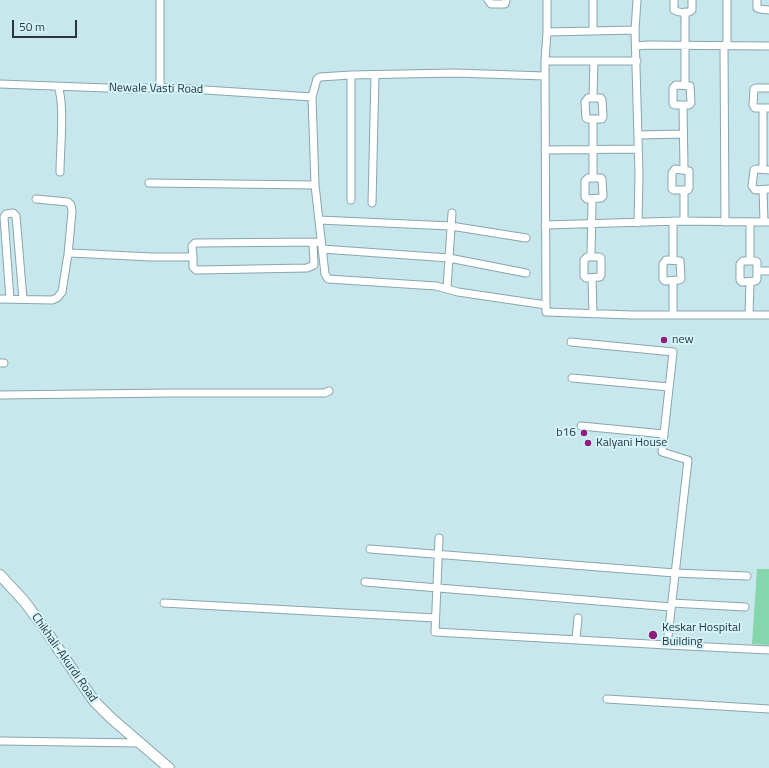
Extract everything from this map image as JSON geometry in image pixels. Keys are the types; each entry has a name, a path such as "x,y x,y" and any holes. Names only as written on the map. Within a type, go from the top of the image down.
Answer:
{"main road":[{"name":"Chikhali-Akurdi Road","path":"0,575 24,601 42,625 94,701 169,768"}],"street":[{"path":"160,0 160,87"},
{"path":"488,0 491,4 501,5 505,4 506,0"},
{"path":"547,0 545,62 546,312 632,315 769,315"},
{"path":"593,0 593,31"},
{"path":"637,0 636,46 638,223"},
{"path":"674,0 674,10 684,12 690,12 692,10 692,0"},
{"path":"725,222 725,45 727,0"},
{"path":"757,0 757,8 769,10"},
{"path":"684,12 685,85"},
{"path":"547,32 636,30"},
{"path":"636,46 769,46"},
{"path":"593,98 594,61"},
{"path":"545,62 637,61"},
{"path":"545,76 456,73 320,77 318,78 312,97 315,185 325,274 328,279 436,286 458,292 546,305"},
{"path":"351,75 351,200"},
{"path":"372,203 375,75"},
{"name":"Newale Vasti Road","path":"0,84 134,89 160,87 312,97"},
{"path":"676,85 685,85 689,85 691,88 691,103 683,106 673,104 673,88 676,85"},
{"path":"58,86 62,110 60,172"},
{"path":"546,225 684,221 766,222 766,190 755,190 752,186 754,170 766,169 766,108 753,107 753,91 756,88 769,88"},
{"path":"588,98 593,98 601,98 603,101 603,117 598,120 588,119 585,116 585,102 588,98"},
{"path":"683,106 684,169"},
{"path":"593,178 594,119"},
{"path":"638,135 683,134"},
{"path":"545,150 638,149"},
{"path":"684,169 690,172 689,188 684,191 674,190 671,187 672,170 684,169"},
{"path":"588,178 593,178 602,179 603,196 598,199 585,197 585,181 588,178"},
{"path":"149,183 315,185"},
{"path":"684,191 684,221"},
{"path":"0,299 52,300 57,298 62,292 68,255 72,211 71,204 68,202 36,199"},
{"path":"591,257 592,199"},
{"path":"447,288 452,213"},
{"path":"10,299 4,217 6,214 13,214 16,216 23,299"},
{"path":"319,220 452,226 526,238"},
{"path":"673,222 673,260"},
{"path":"750,222 750,261"},
{"path":"313,242 314,265 307,268 196,270 193,267 192,246 195,243 313,242 322,246 449,258 526,273"},
{"path":"68,255 76,252 151,257 193,257"},
{"path":"591,257 599,257 602,260 600,278 586,278 583,274 584,258 591,257"},
{"path":"679,260 681,263 681,279 673,281 665,281 663,277 664,261 679,260"},
{"path":"741,262 757,262 757,271 756,281 742,282 739,278 741,262"},
{"path":"757,271 769,271"},
{"path":"592,278 593,314"},
{"path":"673,281 673,315"},
{"path":"749,315 750,282"},
{"path":"571,342 673,352 662,452 688,460 667,645"},
{"path":"572,378 669,387"},
{"path":"0,394 325,393 329,391"},
{"path":"581,426 664,434"},
{"path":"438,538 435,632 769,650"},
{"path":"370,549 675,573 748,576"},
{"path":"365,582 671,605 745,607"},
{"path":"164,603 435,618"},
{"path":"576,640 578,618"},
{"path":"606,699 769,709"},
{"path":"0,741 140,743"}],"green space":[{"path":"757,569 769,569 769,645 752,644"}],"place":[{"name":"new","path":"664,340"},
{"name":"b16","path":"584,433"},
{"name":"Kalyani House","path":"588,443"},
{"name":"Keskar Hospital Building","path":"653,635"}]}
